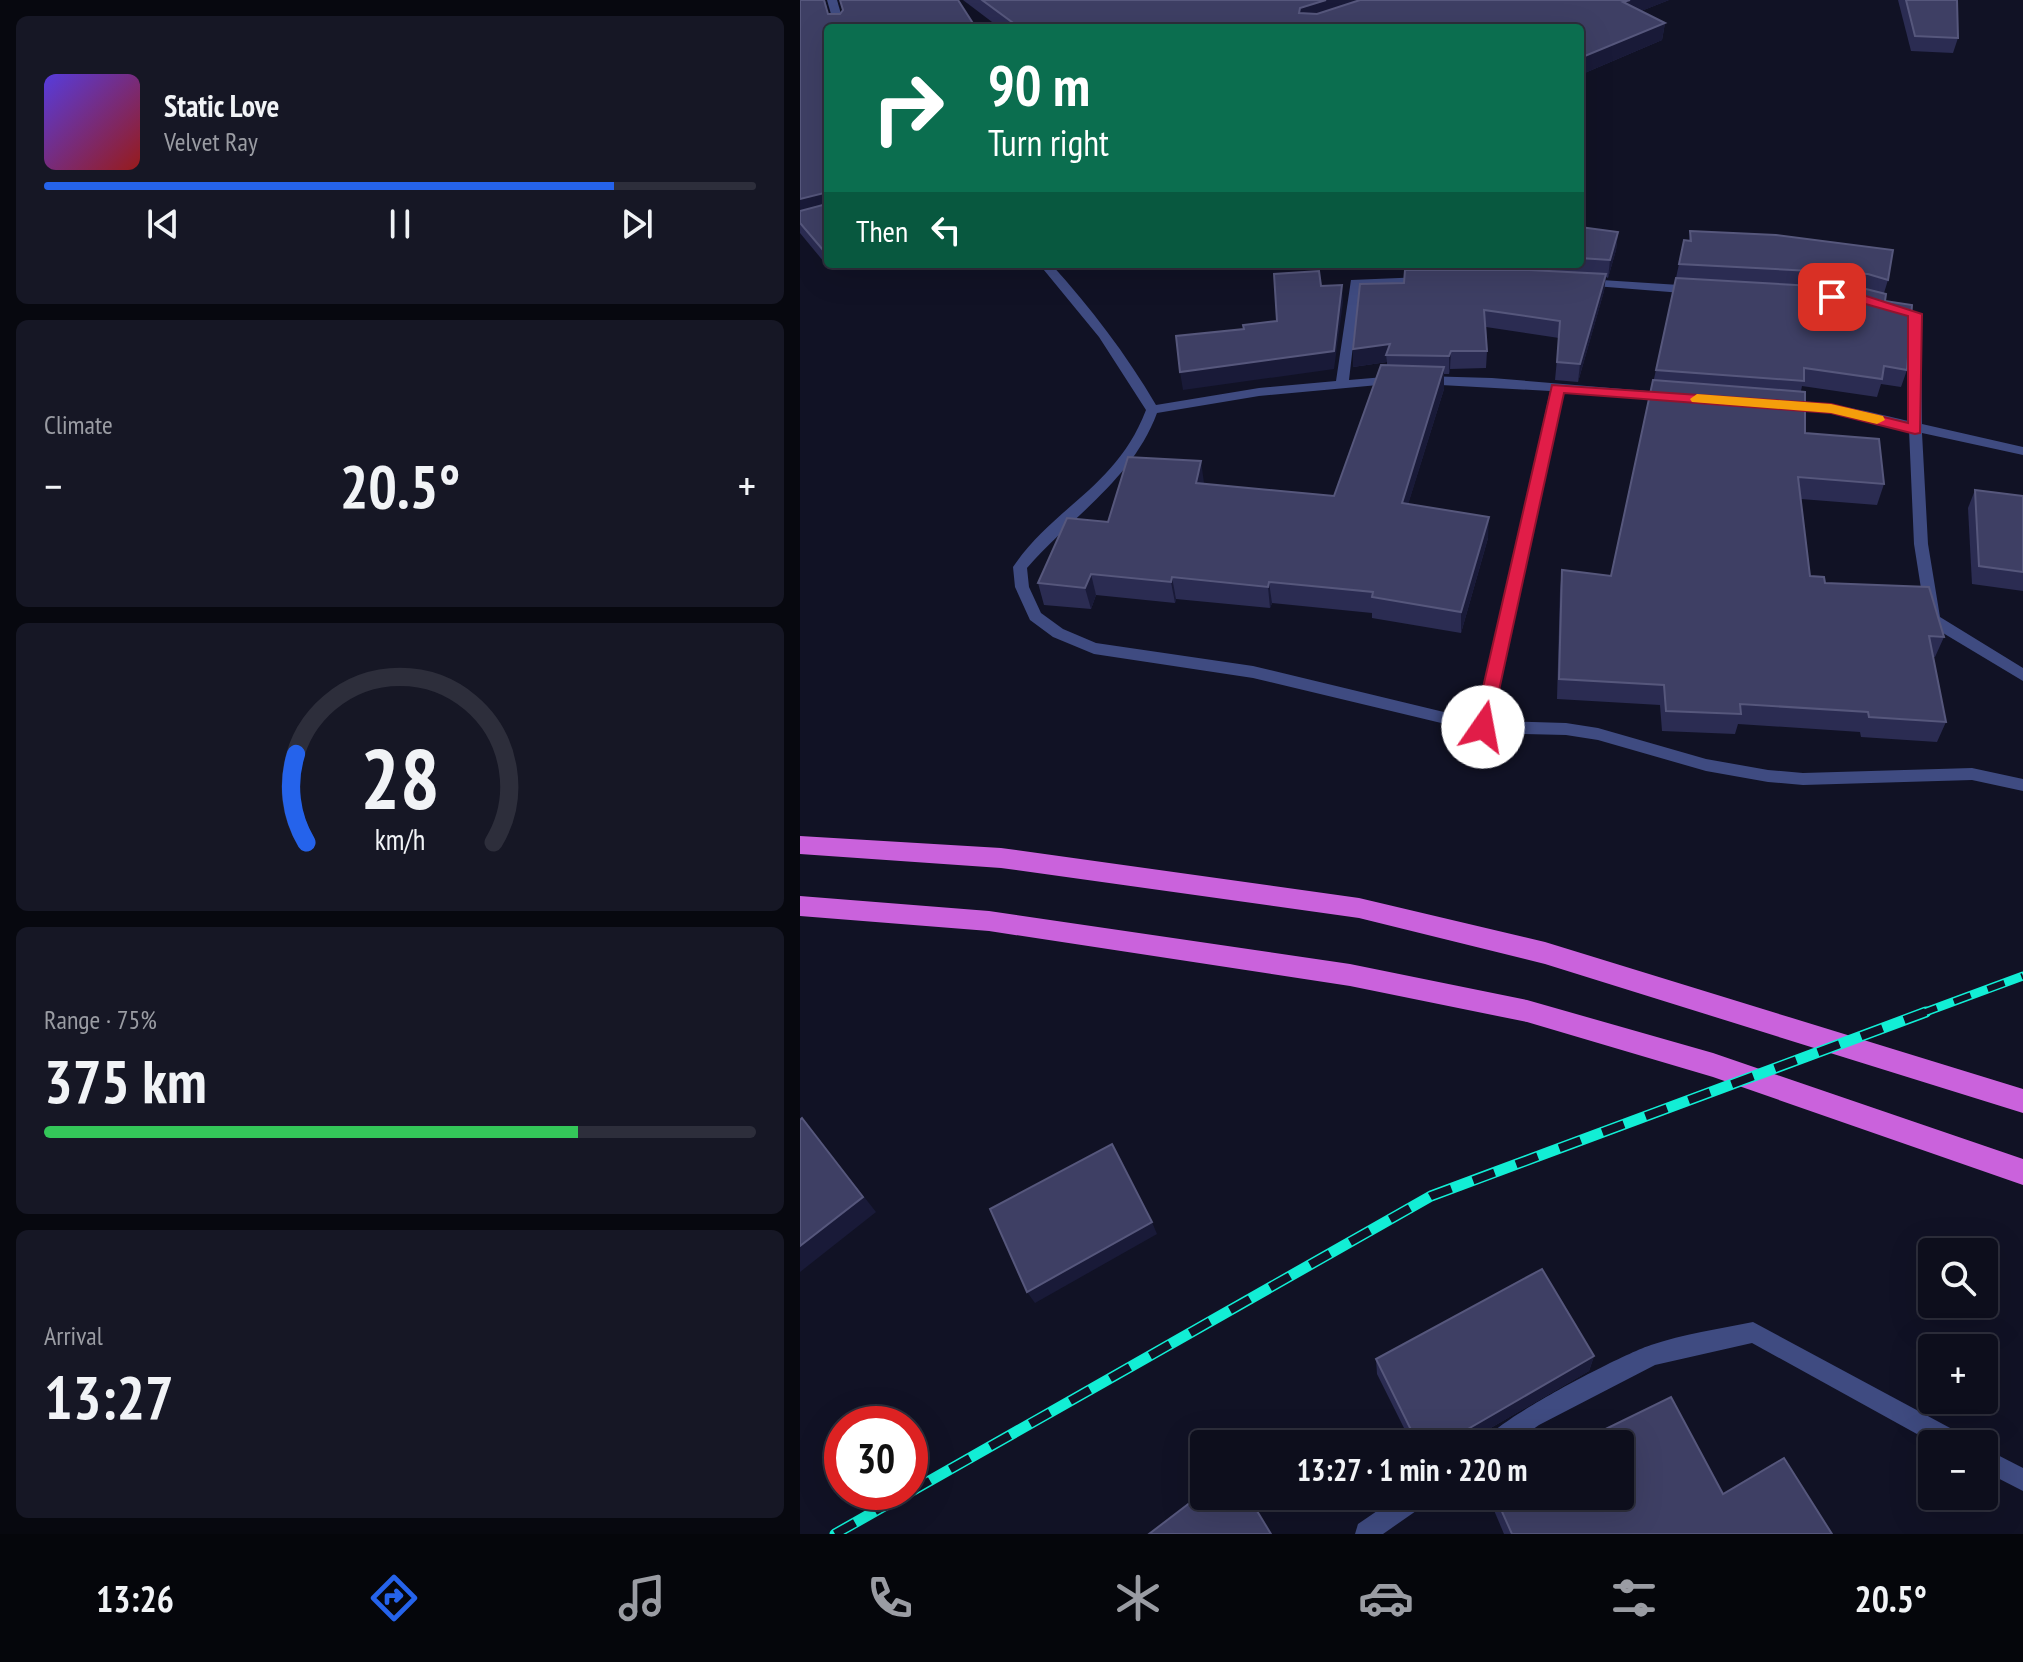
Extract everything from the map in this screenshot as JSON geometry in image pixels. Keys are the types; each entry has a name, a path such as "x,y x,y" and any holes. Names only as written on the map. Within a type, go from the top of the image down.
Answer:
{"highway":[{"path":"800,845 1001,858 1359,908 1545,953 2023,1101"},
{"path":"800,906 989,921 1350,975 1527,1011 1713,1065 2023,1172"}],"street":[{"path":"832,0 839,24"},
{"path":"1048,268 1096,323 1128,367 1152,410 1147,429 1114,476 1034,549 1020,567 1022,587 1035,616 1058,633 1094,648 1253,672 1483,727 1566,729 1598,734 1706,765 1768,776 1803,779 1972,774 2023,785"},
{"path":"1342,383 1355,282 1434,281"},
{"path":"1576,283 1704,290"},
{"path":"1876,303 1915,314 1915,429 1925,584 1933,620 2023,675"},
{"path":"1152,410 1259,392 1392,380 1492,382 1690,399"},
{"path":"1483,727 1557,388"},
{"path":"1769,404 1831,408 2023,451"},
{"path":"1994,779 2023,772"},
{"path":"1513,1430 1531,1417 1652,1355 1753,1332 1932,1430"},
{"path":"1998,1467 2023,1480"},
{"path":"1368,1534 1366,1532 1398,1510"}],"building":[{"path":"800,0 824,0 828,14 840,14 843,10 840,0 958,0 973,24 824,24 824,193 800,199"},
{"path":"982,0 1326,0 1300,8 1299,13 1317,14 1360,0 1630,0 1623,2 1665,23 1584,56 1584,24 1015,24"},
{"path":"1906,0 1957,0 1958,38 1915,36"},
{"path":"824,193 823,250 800,223 800,211 823,205"},
{"path":"1584,228 1618,232 1610,260 1584,258"},
{"path":"1690,231 1776,235 1893,250 1888,280 1868,274 1679,264 1684,240 1691,241"},
{"path":"1405,270 1529,270 1606,274 1580,364 1557,362 1560,321 1484,310 1487,351 1451,351 1449,356 1386,355 1390,344 1353,349 1360,284 1404,283"},
{"path":"1319,271 1321,286 1342,285 1334,351 1180,372 1176,336 1244,329 1243,325 1277,321 1274,274"},
{"path":"1676,278 1866,289 1886,294 1885,301 1912,305 1907,370 1884,366 1882,379 1804,368 1804,381 1656,370"},
{"path":"1381,365 1444,367 1402,503 1489,517 1461,612 1372,597 1373,592 1269,582 1268,587 1172,577 1171,582 1091,574 1085,588 1038,583 1067,518 1108,522 1128,457 1201,461 1196,483 1334,496"},
{"path":"1653,380 1805,392 1805,433 1879,439 1884,484 1798,477 1810,576 1824,577 1825,583 1929,587 1944,637 1929,636 1946,722 1869,717 1868,712 1740,704 1741,714 1666,711 1664,685 1559,679 1562,570 1611,576"},
{"path":"1975,490 2023,496 2023,572 1979,566"},
{"path":"802,1118 863,1197 800,1246 800,1120"},
{"path":"1112,1144 1152,1222 1027,1292 990,1209"},
{"path":"1542,1269 1594,1356 1466,1430 1411,1430 1376,1359"},
{"path":"1671,1397 1723,1494 1784,1458 1832,1534 1512,1534 1501,1510 1634,1510 1634,1430 1604,1430"},
{"path":"1190,1503 1190,1510 1256,1510 1271,1534 1149,1534"}],"railway":[{"path":"1920,1014 2023,976"},
{"path":"928,1482 1431,1196 1926,1012"},
{"path":"835,1534 877,1510"}],"slow traffic":[{"path":"1697,399 1831,408 1877,420"}],"route":[{"path":"1483,727 1557,388 1831,408 1915,429 1915,314 1863,299 1832,297"}]}
